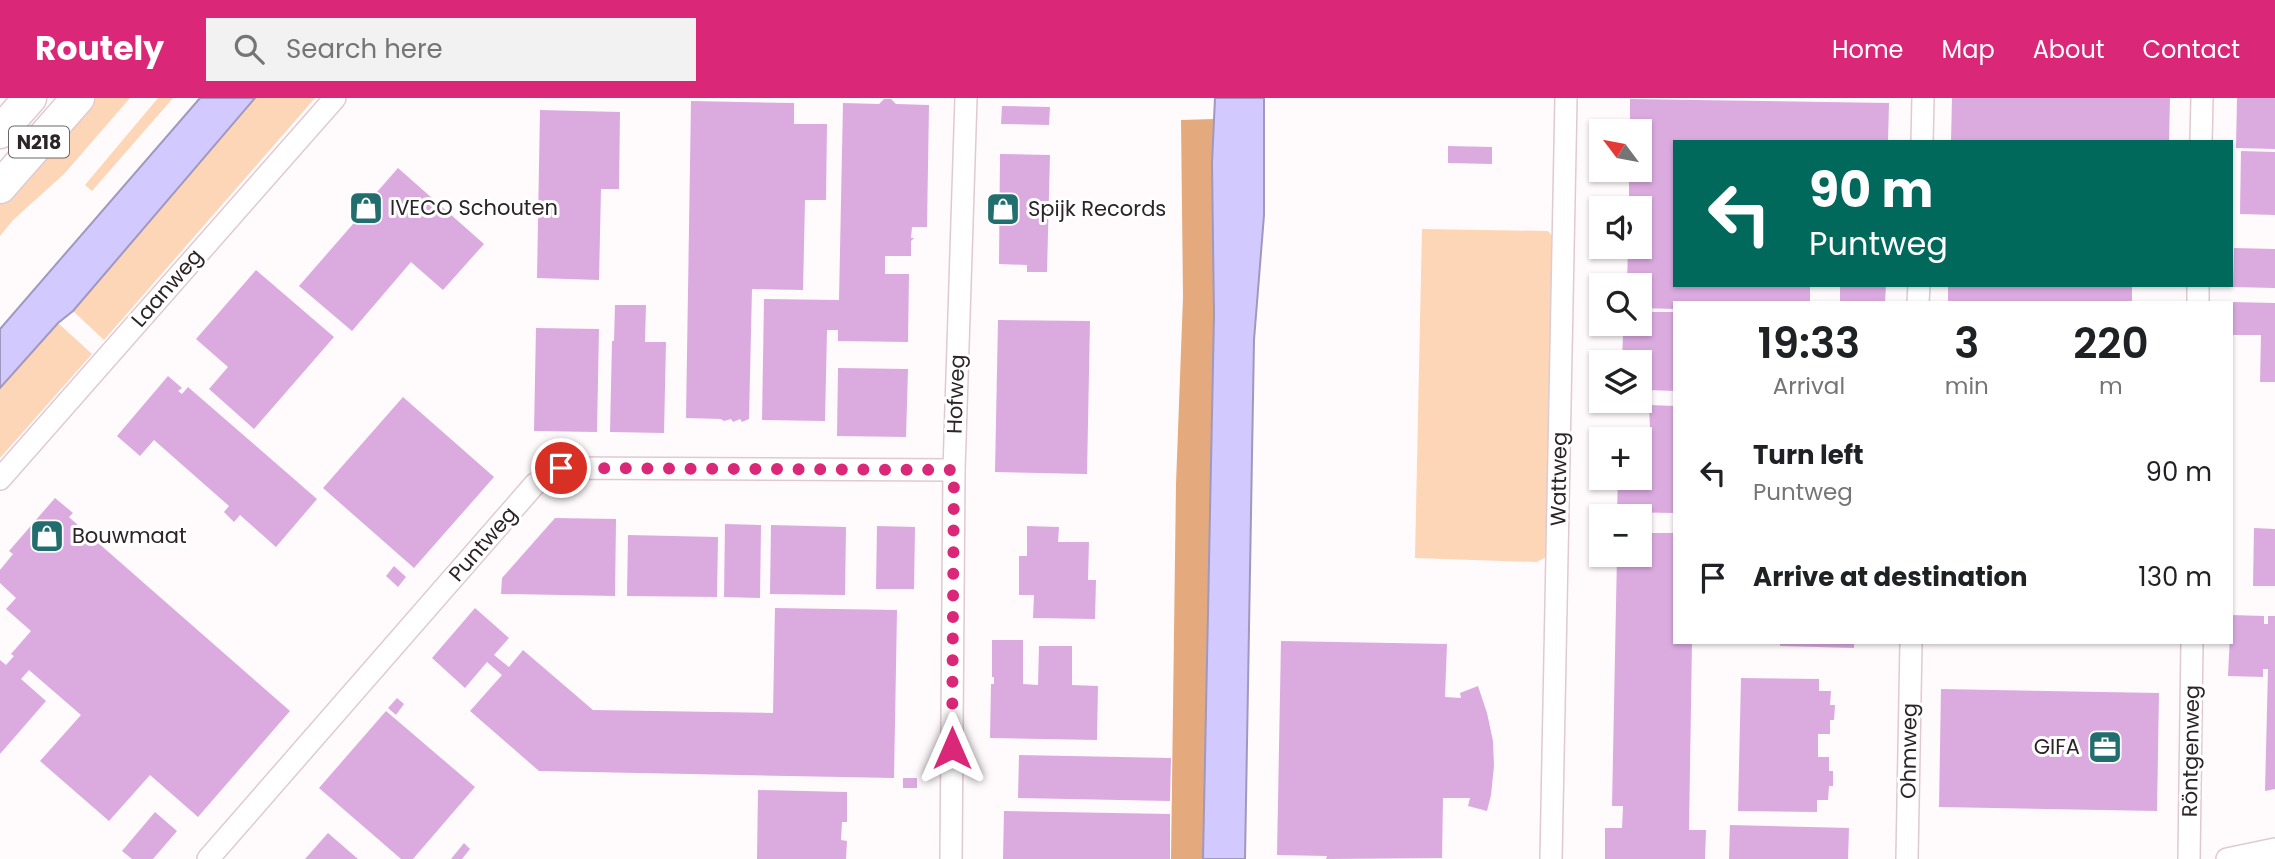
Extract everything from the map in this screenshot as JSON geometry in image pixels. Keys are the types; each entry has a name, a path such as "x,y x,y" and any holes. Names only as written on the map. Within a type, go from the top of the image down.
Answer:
{"main road":[{"name":"N218","path":"0,132 30,98"},
{"name":"N218","path":"0,187 78,98"}],"street":[{"name":"Laanweg","path":"0,479 335,98"},
{"name":"Hofweg","path":"951,859 954,470 966,98"},
{"name":"Wattweg","path":"1551,859 1566,98"},
{"path":"1922,140 1923,98"},
{"path":"2201,140 2202,98"},
{"name":"Puntweg","path":"208,859 535,484 561,468 954,470"},
{"name":"Ohmweg","path":"1907,859 1912,644"},
{"name":"Röntgenweg","path":"2189,859 2192,644"},
{"path":"2227,859 2275,849"}],"shaded area":[{"path":"90,98 130,98 64,174 13,220 0,236 0,201"},
{"path":"158,98 173,98 92,191 85,185"},
{"path":"200,98 255,98 73,311 58,323 0,388 0,329"},
{"path":"255,98 315,98 104,340 73,311"},
{"path":"1215,98 1264,98 1264,215 1254,340 1245,859 1203,859 1214,315 1212,163"},
{"path":"1214,119 1214,315 1203,859 1171,859 1176,484 1183,297 1181,120"},
{"path":"1422,229 1548,231 1552,236 1546,557 1537,562 1415,558"},
{"path":"58,323 92,354 0,458 0,388"}],"building":[{"path":"1952,98 2170,98 2169,140 1951,140"},
{"path":"2237,98 2275,98 2275,149 2236,148"},
{"path":"884,99 891,99 896,104 929,105 927,227 912,227 911,238 914,238 911,241 911,256 885,256 885,274 909,274 908,342 838,341 838,330 827,330 825,421 762,420 764,299 839,300 843,103 879,104"},
{"path":"1630,99 1889,103 1888,140 1673,140 1673,287 1810,287 1810,301 1673,301 1673,309 1652,308 1652,273 1627,273 1628,259 1652,259 1652,196 1629,196 1629,182 1652,182 1652,119 1630,119"},
{"path":"691,101 794,103 794,124 827,124 826,200 805,200 803,290 752,289 749,419 742,422 740,419 733,422 731,419 724,421 686,418"},
{"path":"1002,106 1050,107 1049,125 1001,124"},
{"path":"540,110 620,112 619,189 601,189 599,280 537,278"},
{"path":"1448,146 1492,147 1492,164 1448,163"},
{"path":"2241,151 2275,152 2275,215 2240,214"},
{"path":"1000,154 1050,155 1047,272 1027,272 1027,265 999,264"},
{"path":"398,168 484,244 443,290 411,262 352,331 299,286 360,216 360,204 370,200"},
{"path":"2234,248 2275,249 2275,288 2233,287"},
{"path":"256,270 334,337 254,429 209,389 228,367 196,339"},
{"path":"1840,287 1886,287 1885,301 1840,301"},
{"path":"1948,287 2132,287 2132,301 1948,301"},
{"path":"2233,302 2275,303 2275,382 2260,382 2261,335 2233,335"},
{"path":"615,305 646,305 645,342 666,342 664,433 610,432"},
{"path":"1652,312 1673,312 1673,391 1652,390 1652,350 1622,350 1623,336 1652,336"},
{"path":"998,320 1090,321 1087,474 995,472"},
{"path":"536,328 599,329 597,432 534,431"},
{"path":"838,368 908,369 906,437 837,436"},
{"path":"168,376 182,388 178,391 182,394 188,387 317,499 276,547 240,515 234,522 224,512 229,506 154,440 140,456 117,436"},
{"path":"403,397 494,477 414,568 323,488"},
{"path":"1652,405 1673,406 1673,513 1652,513 1652,504 1617,504 1618,490 1652,490 1652,427 1649,413 1652,413"},
{"path":"55,498 73,513 69,517 80,527 290,711 198,817 150,775 109,821 40,761 81,715 29,670 21,679 46,701 0,754 0,660 6,665 14,656 11,654 31,631 6,609 16,598 0,583 0,570 13,554 9,551"},
{"path":"555,518 616,519 615,596 501,594 502,578"},
{"path":"725,524 761,525 760,598 724,597"},
{"path":"771,525 846,527 845,595 770,594"},
{"path":"877,526 915,527 914,589 876,589"},
{"path":"1027,526 1059,527 1058,542 1089,542 1088,580 1096,580 1095,619 1033,618 1034,595 1019,595 1019,556 1027,556"},
{"path":"2254,528 2275,529 2275,586 2253,586"},
{"path":"1652,533 1673,533 1673,644 1692,644 1689,830 1706,830 1705,859 1605,859 1605,828 1622,828 1623,806 1612,806 1617,567 1652,567"},
{"path":"628,535 718,537 717,597 627,596"},
{"path":"394,566 406,577 398,587 386,576"},
{"path":"475,608 509,638 494,655 509,667 523,650 593,710 773,713 775,608 897,610 894,778 539,771 470,711 502,675 487,662 465,688 432,658"},
{"path":"2233,615 2264,616 2264,624 2268,624 2268,616 2275,616 2275,789 2265,791 2268,669 2263,669 2263,677 2228,676 2230,644 2233,644"},
{"path":"992,640 1023,640 1023,684 1038,685 1039,646 1072,646 1072,685 1098,686 1097,740 990,738 991,684 994,684"},
{"path":"1281,641 1447,644 1445,697 1461,698 1460,693 1478,686 1493,741 1494,766 1487,811 1468,806 1470,798 1443,798 1442,858 1326,859 1327,856 1277,855"},
{"path":"1854,644 1854,648 1780,646"},
{"path":"1741,678 1819,679 1819,691 1831,691 1830,705 1835,705 1834,720 1830,720 1830,734 1818,734 1818,757 1829,757 1833,786 1829,786 1828,800 1817,800 1817,812 1738,811"},
{"path":"1941,689 2159,693 2157,811 1939,807"},
{"path":"397,698 404,704 396,715 388,708"},
{"path":"386,711 475,787 413,859 401,859 319,788"},
{"path":"1019,755 1171,758 1170,801 1018,798"},
{"path":"903,778 917,778 917,788 903,788"},
{"path":"758,790 847,792 847,822 842,822 841,840 847,841 846,859 757,859"},
{"path":"1004,811 1170,814 1170,859 1003,859"},
{"path":"155,812 177,831 153,859 132,859 122,851"},
{"path":"1730,825 1849,828 1848,859 1729,859"},
{"path":"328,833 358,859 305,859"},
{"path":"464,843 470,849 462,859 451,859"}],"place":[{"name":"IVECO Schouten","path":"366,208"},
{"name":"Spijk Records","path":"1003,209"},
{"name":"Bouwmaat","path":"47,536"},
{"name":"GIFA","path":"2105,747"}],"route":[{"path":"561,468 954,470 952,748"}]}
